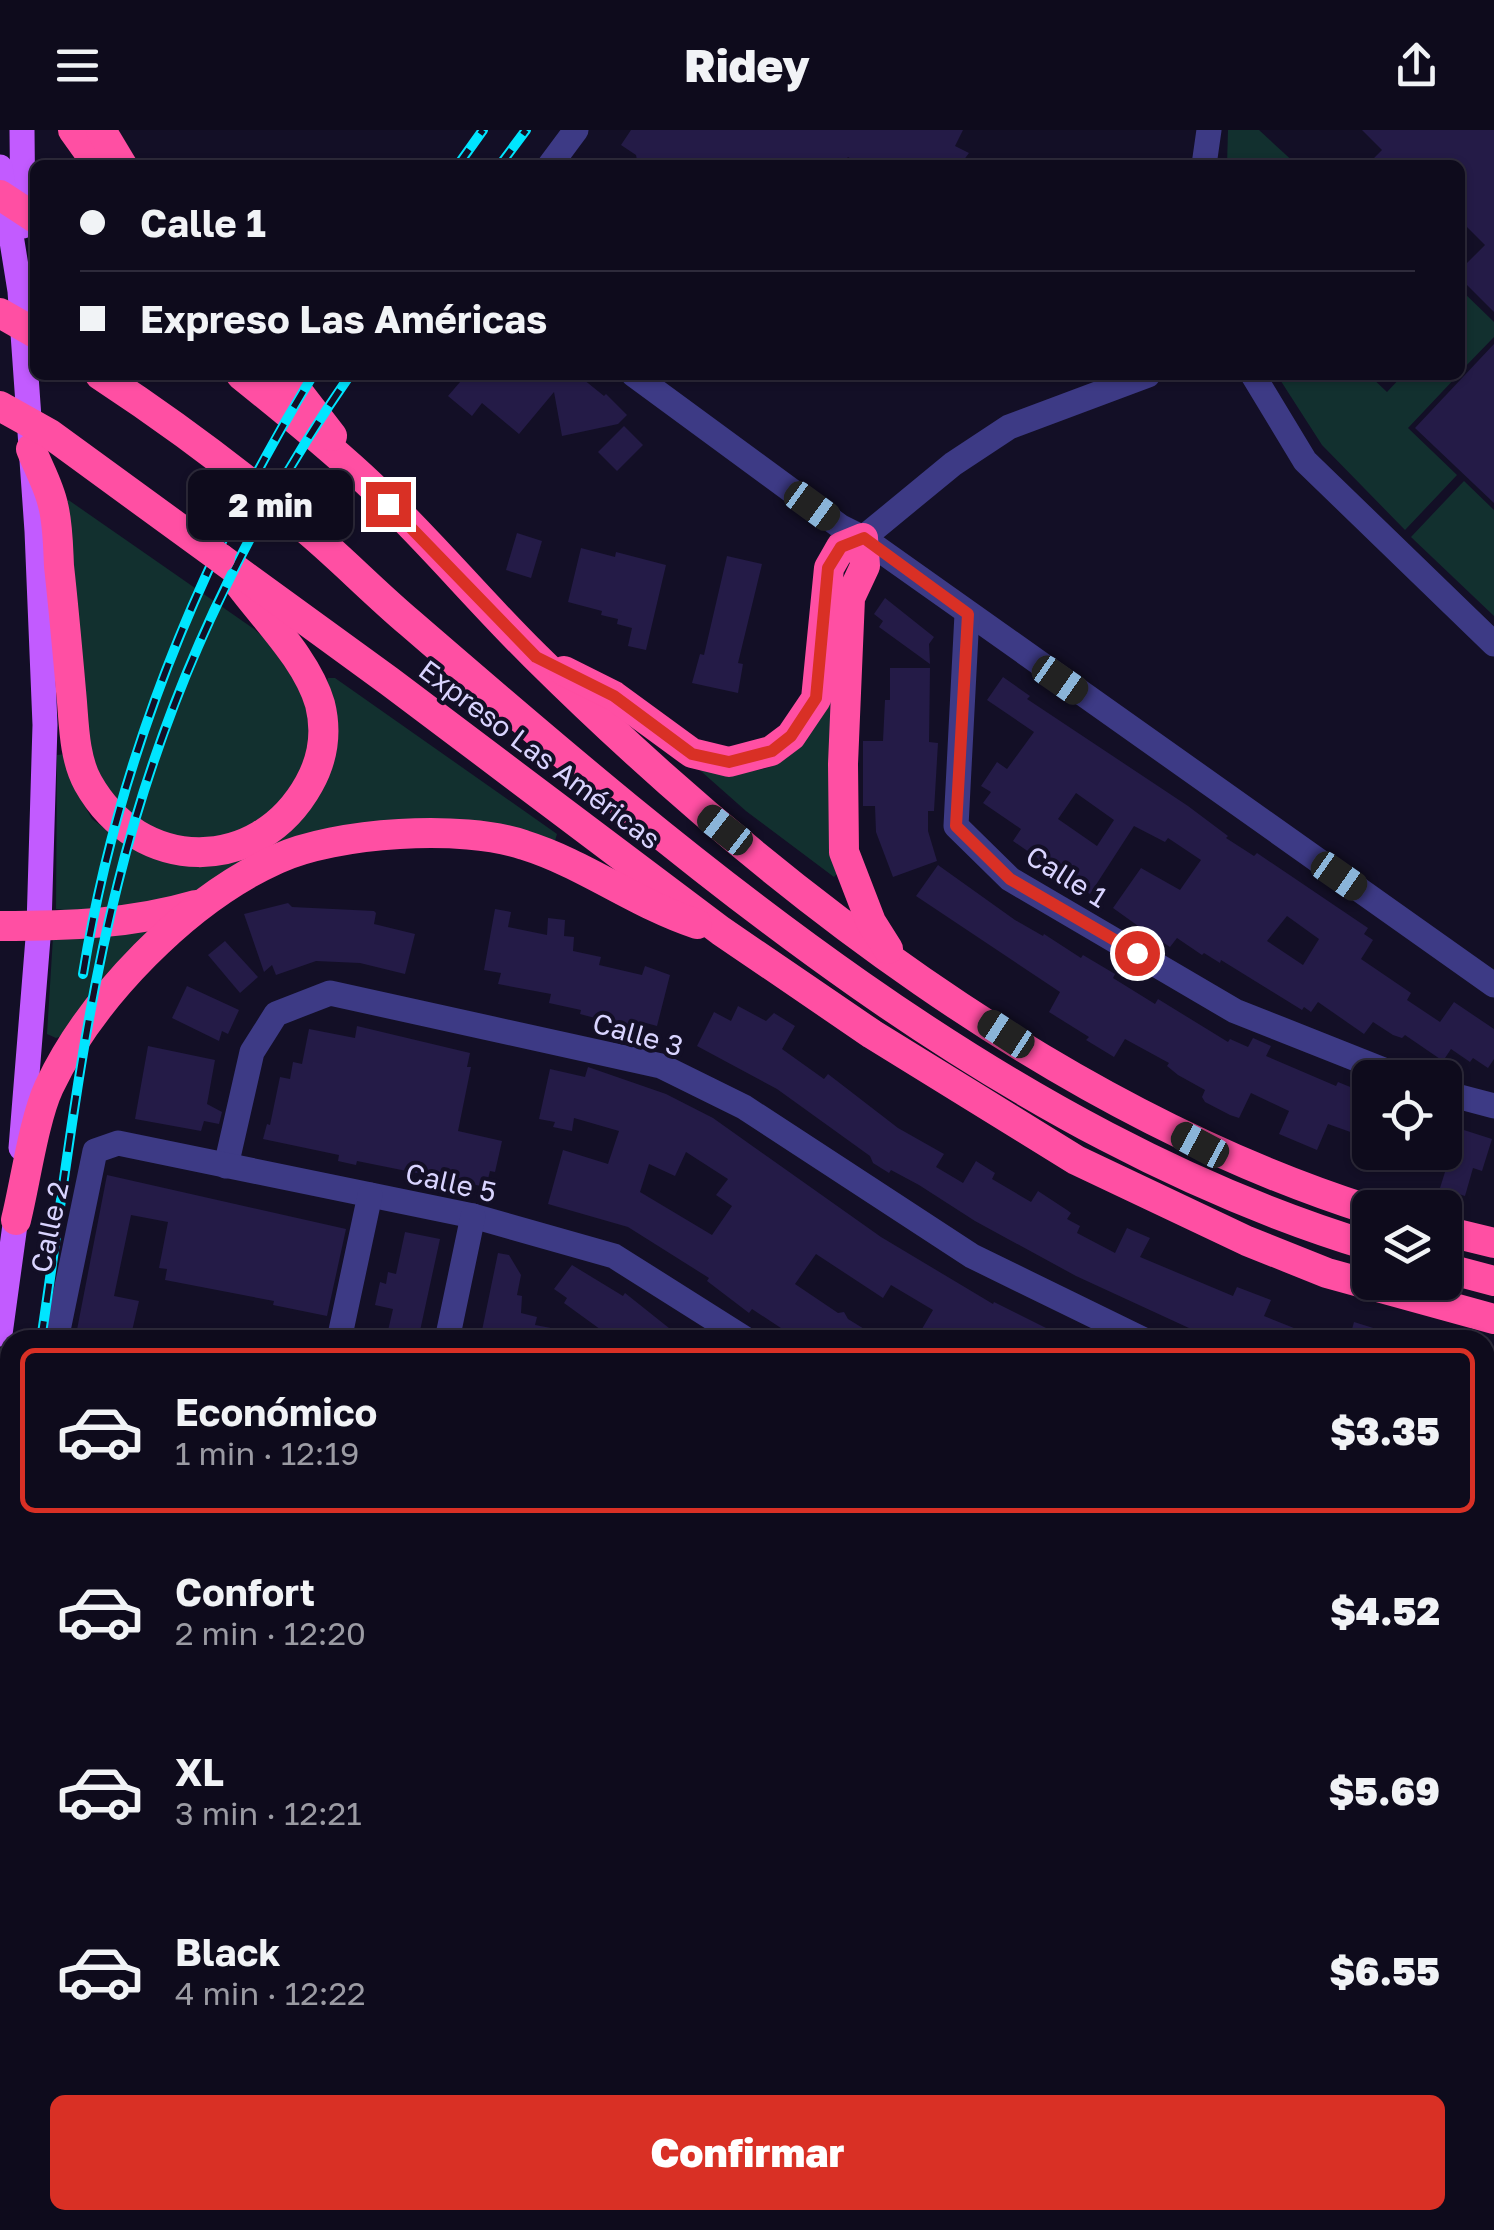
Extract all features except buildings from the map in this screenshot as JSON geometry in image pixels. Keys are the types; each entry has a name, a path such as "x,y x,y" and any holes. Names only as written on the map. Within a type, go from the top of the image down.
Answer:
{"highway":[{"path":"83,131 96,160"},
{"path":"83,131 116,160"},
{"path":"0,194 30,215"},
{"path":"10,302 30,327"},
{"path":"108,380 217,457 303,526 407,622 741,898 882,998 985,1068 1072,1119 1186,1175 1352,1239"},
{"name":"Expreso Las Américas","path":"246,380 363,478 536,657 697,807 897,964 1033,1052 1200,1145 1291,1184 1352,1204"},
{"path":"289,380 363,478"},
{"name":"Expreso Las Américas","path":"0,406 50,434 722,931 872,1034 1119,1183 1327,1273 1494,1319"},
{"path":"31,449 54,506 74,726 86,780 99,801 120,822 158,847 178,852 203,853 254,839 300,800 322,752 322,716 310,679 220,558"},
{"path":"536,657 614,696 692,754 729,762 755,758 791,736 816,698 828,568 841,547 864,538 865,566 850,598 842,764 844,852 871,922 897,964"},
{"path":"0,926 118,923 156,917 204,902 278,858 363,838 440,834 524,844 581,869 658,911 722,931"},
{"path":"16,1220 47,1091 66,1056 114,990 204,902"},
{"path":"1462,1236 1494,1244"},
{"path":"1462,1273 1494,1281"}],"main road":[{"path":"10,302 24,197 22,130"},
{"path":"0,166 10,302 31,449 45,725 39,926 16,1220 1,1330"}],"street":[{"path":"554,160 576,130"},
{"path":"1205,160 1209,130"},
{"path":"641,380 841,526 864,538 1494,985"},
{"path":"864,538 953,464 1009,427 1135,380"},
{"path":"1255,380 1304,461 1494,644"},
{"name":"Calle 1","path":"968,614 956,826 1010,879 1235,1010 1359,1060"},
{"name":"Calle 3","path":"226,1166 252,1052 276,1014 330,993 661,1066 744,1107 972,1256 1124,1330"},
{"path":"1462,1097 1494,1106"},
{"name":"Calle 5","path":"118,1143 473,1216 614,1256 731,1330"},
{"name":"Calle 2","path":"58,1330 95,1151 118,1143"},
{"path":"341,1330 370,1196"},
{"path":"449,1330 473,1216"}],"green space":[{"path":"1228,130 1259,130 1292,160 1227,160"},
{"path":"1465,294 1494,322 1494,337 1465,367"},
{"path":"1280,380 1374,380 1387,392 1398,380 1453,380 1408,428 1457,475 1405,530 1322,445"},
{"path":"1464,481 1494,510 1494,616 1411,537"},
{"path":"67,499 254,629 275,648 306,696 310,744 302,768 273,813 226,837 182,842 130,820 92,771"},
{"path":"328,678 335,678 557,834 554,844 398,820 202,893 100,914 56,909 57,755 66,754 78,794 92,819 119,839 159,856 295,825"},
{"path":"830,691 837,874 834,877 746,811 694,765 744,772 781,762 808,735"},
{"path":"148,929 152,932 62,1036 47,1034 53,937 97,938"}],"railway":[{"path":"462,160 483,130"},
{"path":"504,160 526,130"},
{"path":"83,974 118,816 169,663 234,516 310,380"},
{"path":"42,1330 93,996 136,815 183,683 241,555 347,380"}],"route":[{"path":"388,504 536,657 614,696 692,754 729,762 772,751 791,736 816,698 828,568 841,547 864,538 968,614 956,826 1010,879 1137,953"}]}
